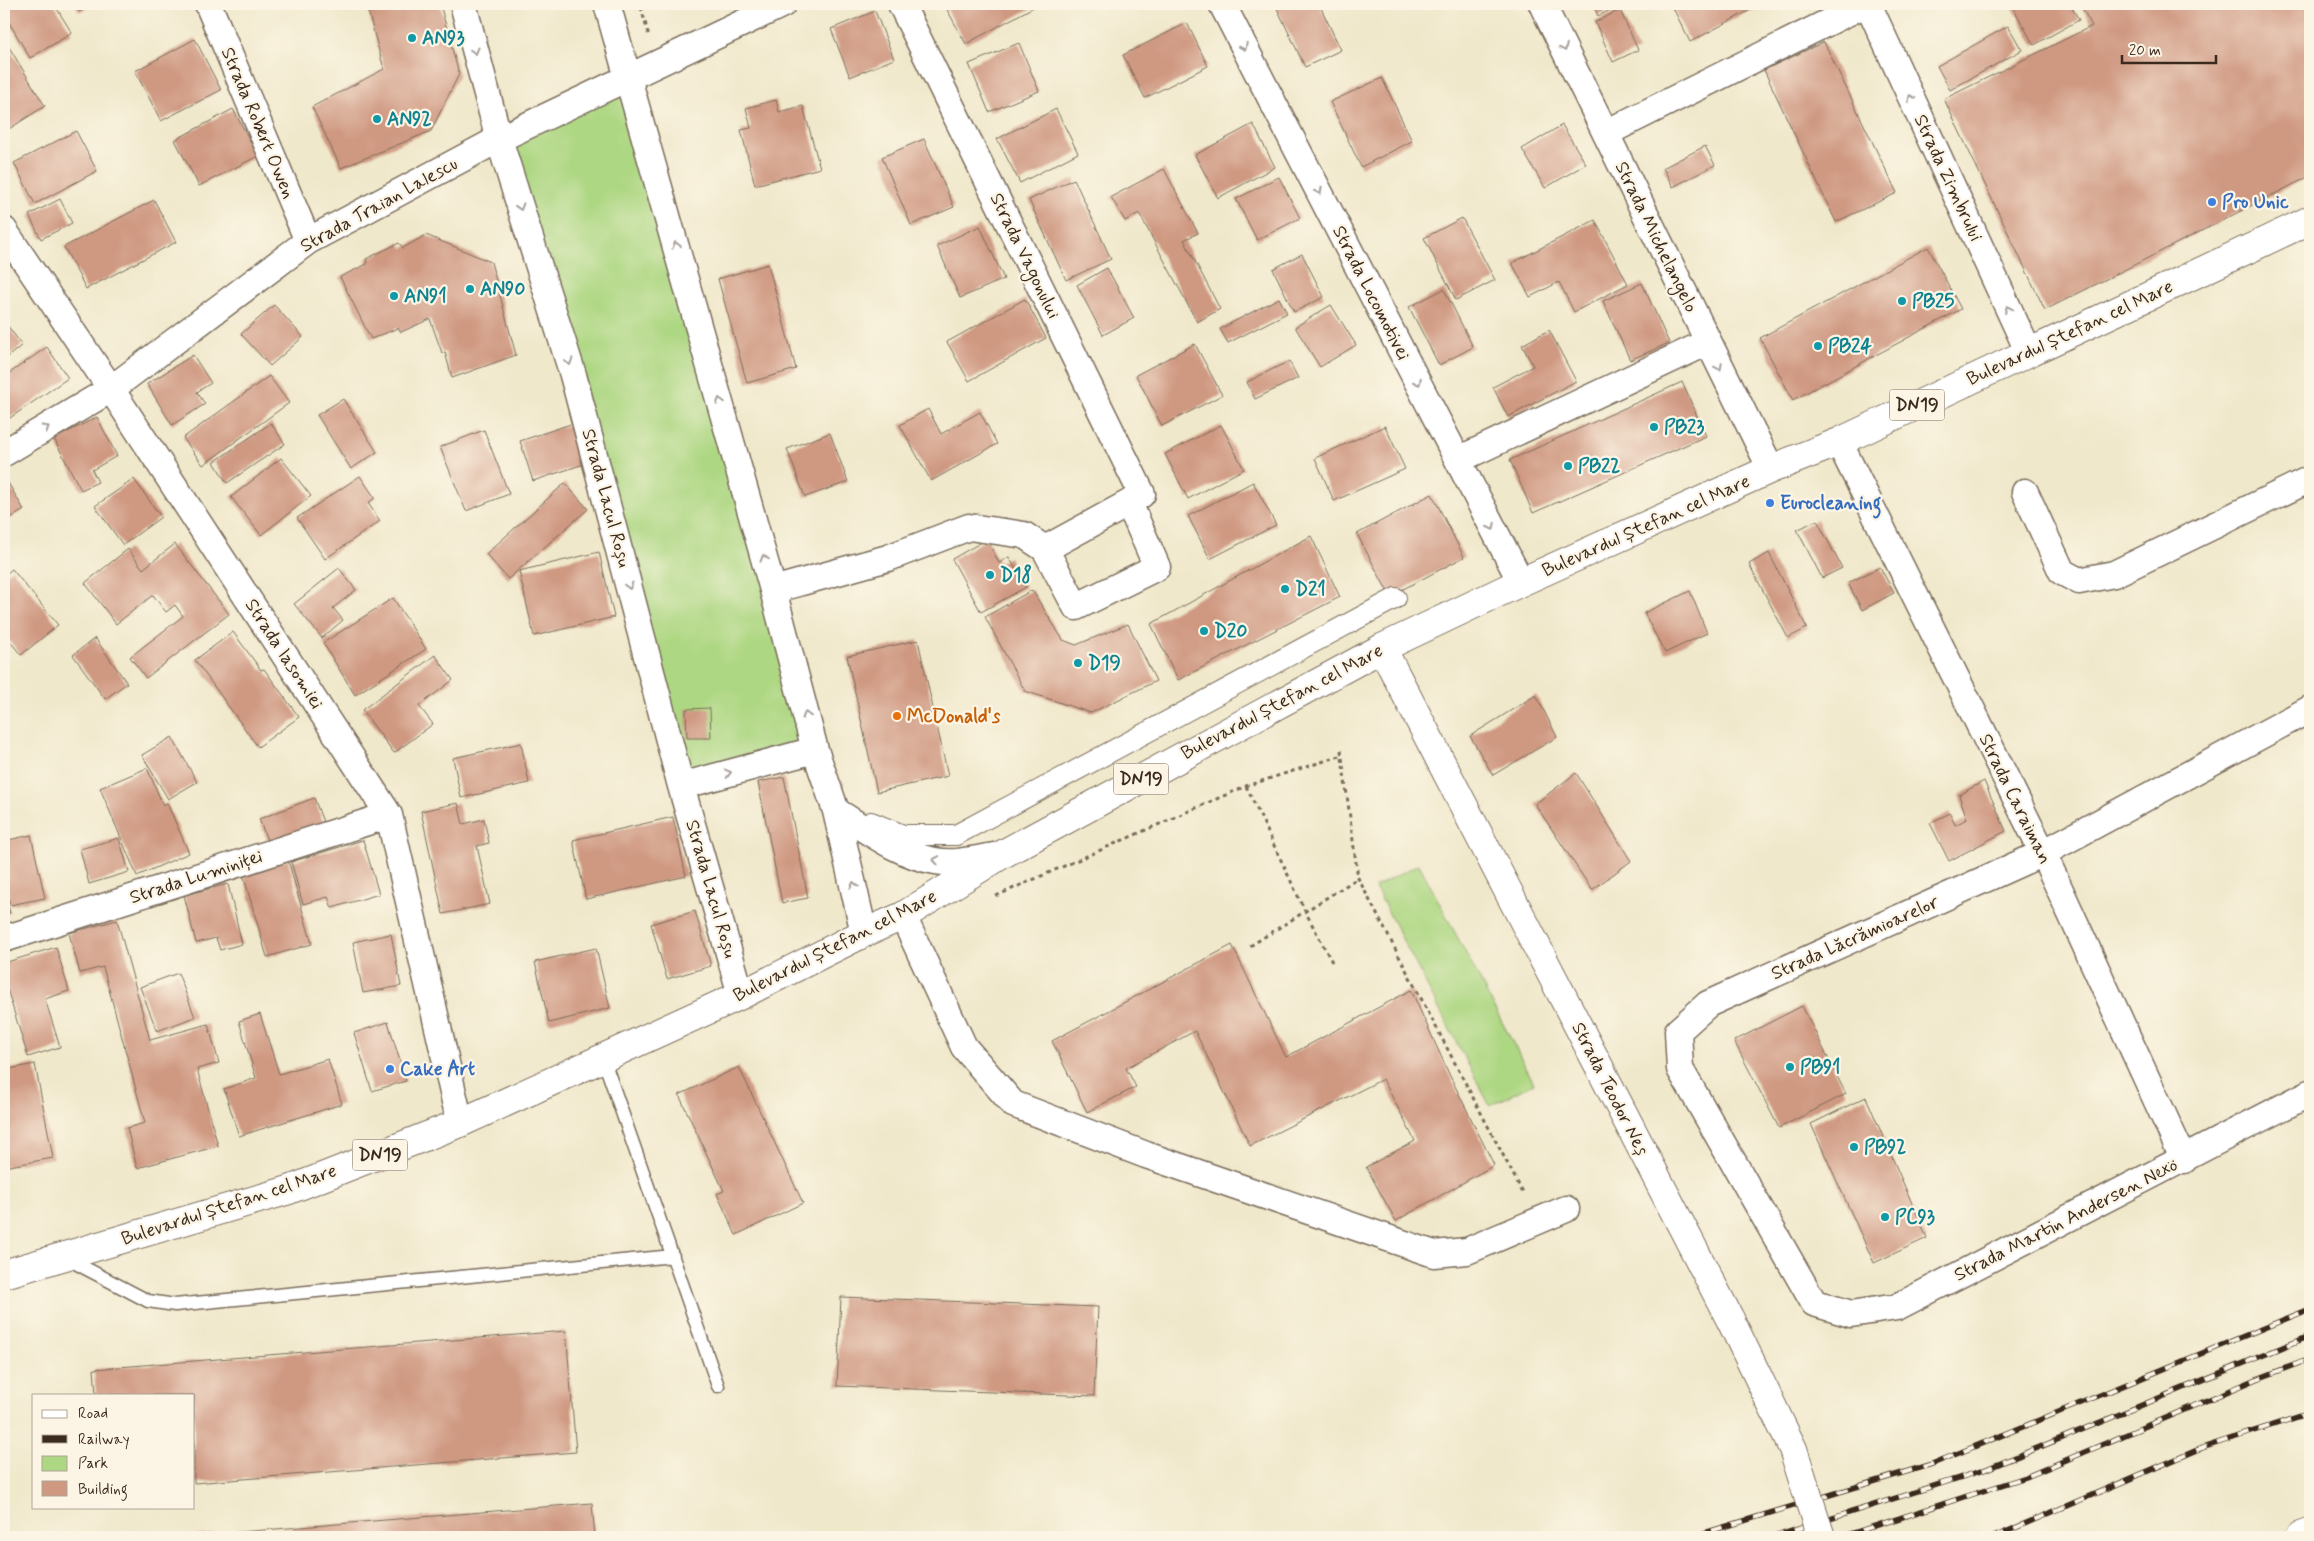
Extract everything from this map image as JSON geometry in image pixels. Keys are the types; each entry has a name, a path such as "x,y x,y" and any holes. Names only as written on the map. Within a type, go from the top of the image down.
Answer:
{"main road":[{"name":"Bulevardul Ștefan cel Mare","path":"4,1274 289,1190 460,1123 741,995 864,933 903,916 1001,855 1382,648 1521,582 1771,469 1839,442 2310,220"},
{"name":"Strada Teodor Neș","path":"1382,648 1731,1321 1794,1449 1821,1537"},
{"path":"2300,1537 2310,1534"}],"street":[{"name":"Strada Robert Owen","path":"208,4 308,242"},
{"name":"Strada Lacul Roșu","path":"462,4 499,140 573,376 681,786 741,995"},
{"path":"607,4 773,590 815,750 836,811 864,933"},
{"name":"Strada Traian Lalescu","path":"4,453 111,389 308,242 499,140 628,76 783,4"},
{"name":"Strada Vagonului","path":"902,4 1142,494 1129,503"},
{"name":"Strada Locomotivei","path":"1222,4 1521,582"},
{"name":"Strada Michelangelo","path":"1542,4 1771,469"},
{"path":"1606,133 1866,4"},
{"name":"Strada Zimbrului","path":"1866,4 2028,353"},
{"name":"Strada Iasomiei","path":"4,230 111,389 389,815 460,1123"},
{"path":"1458,460 1708,342"},
{"name":"Strada Caraiman","path":"1839,442 2042,854 2184,1160"},
{"path":"2024,492 2062,572 2079,581 2114,574 2310,479"},
{"path":"773,590 888,558 969,527 1024,535 1045,549 1076,607 1157,567 1129,503 1045,549"},
{"path":"869,822 903,835 956,834 1396,598"},
{"name":"Strada Lăcrămioarelor","path":"1814,1303 1680,1069 1678,1031 1708,1004 2042,854 2310,709"},
{"path":"681,786 815,750"},
{"path":"836,811 884,841 910,854 936,861 961,861 1001,855"},
{"name":"Strada Luminiței","path":"4,939 389,815"},
{"path":"903,916 964,1047 1013,1104 1146,1155 1434,1254 1467,1251 1566,1210"},
{"name":"Strada Martin Andersen Nexö","path":"1814,1303 1851,1314 1897,1307 2184,1160 2310,1093"}],"lane":[{"path":"603,1058 718,1386"},
{"path":"63,1257 148,1301 175,1305 673,1256"}],"path":[{"path":"1341,750 1340,756 1358,878 1538,1221"},
{"path":"992,898 1246,786 1340,756"},
{"path":"1246,786 1305,911 1332,962"},
{"path":"1250,946 1358,878"}],"green space":[{"path":"629,76 815,750 681,786 499,139"},
{"path":"1419,864 1534,1083 1490,1106 1375,887"}],"building":[{"path":"4,4 54,4 72,33 30,58 4,14"},
{"path":"75,4 95,4 79,12"},
{"path":"366,4 440,4 459,74 431,131 341,168 312,107 384,69"},
{"path":"944,4 1039,4 966,44"},
{"path":"1275,4 1319,4 1341,50 1305,67"},
{"path":"1593,4 1623,4 1598,16"},
{"path":"1671,4 1762,4 1690,42"},
{"path":"2011,4 2070,4 2079,20 2034,45"},
{"path":"2080,4 2310,4 2310,176 2045,310 1944,99 2092,26"},
{"path":"1620,10 1638,50 1613,62 1595,22"},
{"path":"875,11 894,59 850,77 831,29"},
{"path":"1187,23 1208,66 1145,98 1123,55"},
{"path":"2008,26 2022,50 1950,90 1937,66"},
{"path":"4,39 45,106 4,132"},
{"path":"195,39 221,90 161,121 135,71"},
{"path":"1824,42 1897,193 1836,222 1764,70"},
{"path":"1019,43 1039,91 989,112 969,64"},
{"path":"1382,78 1412,141 1361,167 1330,102"},
{"path":"776,100 779,112 803,106 820,168 755,185 741,130 751,128 746,108"},
{"path":"233,109 258,156 199,186 175,140"},
{"path":"1056,109 1078,153 1020,183 997,139"},
{"path":"1253,124 1275,167 1218,198 1195,155"},
{"path":"1562,125 1586,164 1545,188 1522,149"},
{"path":"76,131 97,171 35,204 14,163"},
{"path":"924,139 954,207 911,225 882,157"},
{"path":"1705,146 1715,165 1673,187 1663,168"},
{"path":"1164,169 1198,233 1184,240 1220,309 1197,322 1139,213 1125,221 1111,197"},
{"path":"1279,177 1300,218 1257,240 1236,199"},
{"path":"1074,179 1111,259 1066,280 1029,200"},
{"path":"60,199 72,223 41,239 29,215"},
{"path":"154,200 176,242 86,289 64,247"},
{"path":"1462,218 1495,280 1456,300 1424,238"},
{"path":"1595,220 1628,284 1574,312 1559,282 1530,297 1512,263"},
{"path":"980,226 1004,279 960,298 937,246"},
{"path":"426,235 491,262 516,355 452,378 445,352 442,353 430,319 401,332 398,328 371,339 340,277 367,264 366,259 399,243 403,248"},
{"path":"1928,247 1961,309 1793,400 1760,338"},
{"path":"1302,254 1324,297 1294,312 1273,269"},
{"path":"768,264 796,369 747,383 718,279"},
{"path":"1107,268 1134,318 1103,335 1077,285"},
{"path":"1642,283 1669,343 1630,360 1603,301"},
{"path":"1444,289 1473,347 1439,365 1409,307"},
{"path":"1279,298 1287,313 1228,343 1220,329"},
{"path":"1025,299 1046,338 969,381 947,342"},
{"path":"274,305 303,337 270,366 241,334"},
{"path":"1331,305 1356,345 1320,367 1295,327"},
{"path":"4,321 22,345 4,360"},
{"path":"1549,330 1576,381 1508,417 1493,387 1533,366 1522,345"},
{"path":"1195,344 1222,395 1162,426 1136,375"},
{"path":"47,347 68,378 4,422 4,377"},
{"path":"193,355 211,383 197,392 205,404 172,425 147,384"},
{"path":"1289,361 1298,378 1255,399 1247,382"},
{"path":"269,376 289,403 203,465 183,438"},
{"path":"1682,382 1706,436 1533,513 1510,460"},
{"path":"343,399 377,452 351,469 317,415"},
{"path":"928,409 941,434 980,412 997,444 931,481 900,425"},
{"path":"97,417 117,456 92,470 98,482 81,490 54,439"},
{"path":"271,423 285,444 227,483 214,462"},
{"path":"574,423 587,463 533,481 520,441"},
{"path":"1221,425 1244,469 1188,499 1165,454"},
{"path":"1385,426 1405,469 1334,501 1315,458"},
{"path":"484,430 509,494 466,511 440,447"},
{"path":"830,433 848,482 805,497 787,449"},
{"path":"281,458 311,496 261,535 231,497"},
{"path":"4,476 24,510 4,522"},
{"path":"360,476 375,498 368,503 380,521 325,559 297,518"},
{"path":"134,479 161,517 123,545 95,506"},
{"path":"1253,482 1276,525 1210,559 1188,516"},
{"path":"565,483 588,509 508,579 486,554"},
{"path":"1432,494 1464,557 1390,596 1357,534"},
{"path":"1817,520 1842,568 1822,578 1797,530"},
{"path":"1311,536 1340,597 1178,680 1151,624"},
{"name":"D18","path":"987,539 999,563 1009,557 1026,587 981,612 952,559"},
{"path":"175,544 229,614 146,678 130,657 183,616 175,605 166,612 153,595 116,624 85,583 128,549 143,569"},
{"path":"599,552 614,617 534,636 519,571"},
{"path":"1769,553 1807,628 1788,638 1749,564"},
{"path":"1880,567 1894,593 1862,610 1848,583"},
{"path":"339,568 356,590 333,608 343,620 322,638 294,604"},
{"path":"12,569 58,625 21,655 4,634 4,576"},
{"name":"D19","path":"1032,590 1063,640 1076,645 1128,624 1156,681 1091,713 1025,691 985,617"},
{"path":"1690,591 1707,633 1665,653 1644,613"},
{"path":"393,598 426,649 355,695 323,643"},
{"path":"233,632 261,670 264,669 299,717 258,747 195,660"},
{"path":"95,638 127,683 105,699 73,655"},
{"name":"McDonald's","path":"918,640 948,776 877,792 847,656"},
{"path":"435,655 453,680 419,706 433,724 394,753 362,710"},
{"path":"1536,695 1557,737 1493,775 1470,736"},
{"path":"710,708 711,738 687,738 686,709"},
{"path":"172,737 197,782 168,799 142,755"},
{"path":"521,743 529,783 461,798 453,758"},
{"path":"147,768 163,805 167,803 189,853 137,876 100,788"},
{"path":"1576,773 1631,861 1592,890 1535,804"},
{"path":"784,777 808,898 782,903 758,782"},
{"path":"1984,781 2006,831 1949,861 1930,823 1950,813 1955,825 1967,819 1959,795"},
{"path":"314,798 325,827 270,848 259,819"},
{"path":"458,803 463,824 484,819 489,843 477,846 490,904 443,914 421,811"},
{"path":"673,817 686,876 586,899 573,840"},
{"path":"31,835 45,898 10,905 4,876 4,841"},
{"path":"119,838 129,872 89,884 80,849"},
{"path":"363,840 379,894 332,908 328,897 303,904 291,862"},
{"path":"288,860 312,944 267,957 243,874"},
{"path":"228,884 242,944 220,950 216,938 196,943 184,895"},
{"path":"4,891 10,913 4,914"},
{"path":"695,911 711,966 667,979 651,924"},
{"path":"117,920 150,1040 208,1024 219,1063 197,1069 218,1146 137,1168 127,1128 145,1123 103,967 80,973 69,933"},
{"path":"391,934 401,986 363,993 353,942"},
{"path":"1232,945 1286,1057 1411,990 1450,1076 1494,1165 1396,1221 1366,1167 1415,1141 1383,1079 1250,1146 1195,1031 1126,1068 1136,1087 1087,1112 1052,1041"},
{"path":"56,947 69,991 45,999 60,1047 28,1057 4,979 4,963"},
{"path":"596,948 610,1008 549,1023 535,962"},
{"path":"178,973 195,1017 157,1031 140,987"},
{"name":"PB91","path":"1802,1006 1846,1094 1779,1128 1734,1041"},
{"path":"260,1014 279,1074 328,1059 342,1104 239,1136 224,1089 256,1078 239,1021"},
{"path":"388,1022 406,1081 372,1091 354,1033"},
{"path":"35,1064 53,1158 4,1167 4,1070"},
{"path":"739,1067 803,1203 736,1235 717,1194 724,1191 679,1095"},
{"path":"1866,1097 1927,1238 1874,1263 1811,1124"},
{"path":"841,1297 1098,1307 1094,1396 837,1386"},
{"path":"566,1331 576,1452 195,1483 195,1394 96,1394 94,1369"},
{"path":"592,1503 595,1537 191,1537 191,1536"}],"railway":[{"path":"1691,1537 1932,1464 2310,1309"},
{"path":"1773,1537 1984,1470 2310,1336"},
{"path":"1841,1537 2026,1477 2257,1379 2310,1359"},
{"path":"1994,1537 2202,1448 2310,1413"}],"place":[{"name":"AN93","path":"412,38"},
{"name":"AN92","path":"377,119"},
{"name":"Pro Unic","path":"2212,202"},
{"name":"AN90","path":"470,289"},
{"name":"AN91","path":"394,296"},
{"name":"PB25","path":"1902,301"},
{"name":"PB24","path":"1818,346"},
{"name":"PB23","path":"1654,427"},
{"name":"PB22","path":"1568,466"},
{"name":"Eurocleaning","path":"1770,503"},
{"name":"D18","path":"990,575"},
{"name":"D21","path":"1285,589"},
{"name":"D20","path":"1204,631"},
{"name":"D19","path":"1078,663"},
{"name":"McDonald's","path":"897,716"},
{"name":"PB91","path":"1790,1067"},
{"name":"Cake Art","path":"390,1069"},
{"name":"PB92","path":"1854,1147"},
{"name":"PC93","path":"1885,1217"}]}
